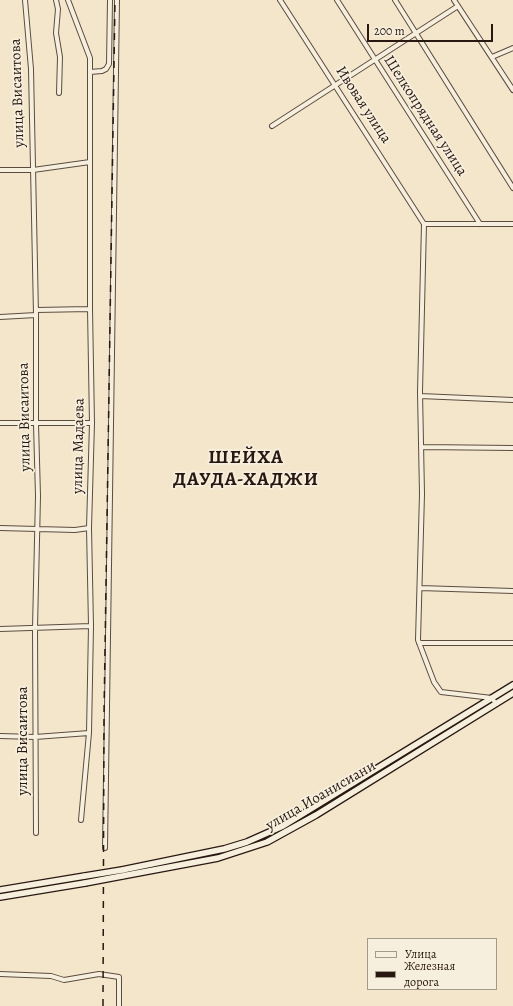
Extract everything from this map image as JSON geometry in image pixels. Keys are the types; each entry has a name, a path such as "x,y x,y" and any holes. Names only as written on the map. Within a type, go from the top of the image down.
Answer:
{"main road":[{"path":"0,897 122,873 224,850 247,842 283,826 513,685"},
{"name":"улица Иоанисиани","path":"122,873 218,858 267,842 322,812 513,693"},
{"path":"0,890 85,880"}],"street":[{"name":"улица Висаитова","path":"25,0 30,70 36,310 36,424 38,496 35,628 36,833"},
{"path":"56,0 58,9 56,33 60,57 59,93"},
{"name":"улица Мадаева","path":"68,0 90,58 90,309 92,423 89,528 91,626 89,733 81,820"},
{"path":"90,72 102,71 106,69 109,64 110,0"},
{"path":"105,848 117,0"},
{"name":"Ивовая улица","path":"280,0 424,224"},
{"name":"Шелкопрядная улица","path":"336,0 480,224"},
{"path":"395,0 513,188"},
{"path":"454,0 513,90"},
{"path":"272,126 458,6"},
{"path":"492,57 513,48"},
{"path":"0,170 33,170 90,162"},
{"path":"496,704 492,698 441,692 434,682 418,640 420,588 420,396 424,224 513,224"},
{"path":"36,310 90,309"},
{"path":"0,317 36,316"},
{"path":"420,396 513,400"},
{"path":"0,424 92,423"},
{"path":"421,446 513,448"},
{"path":"0,528 75,530 89,528"},
{"path":"420,588 513,591"},
{"path":"0,629 91,626"},
{"path":"419,643 513,643"},
{"path":"0,736 35,737 89,733"},
{"path":"0,974 51,976 64,980 99,974 119,977 119,1006"}],"railway":[{"path":"103,1006 104,715 115,0"}],"district":[{"name":"ШЕЙХА ДАУДА-ХАДЖИ","path":"246,469"}]}
